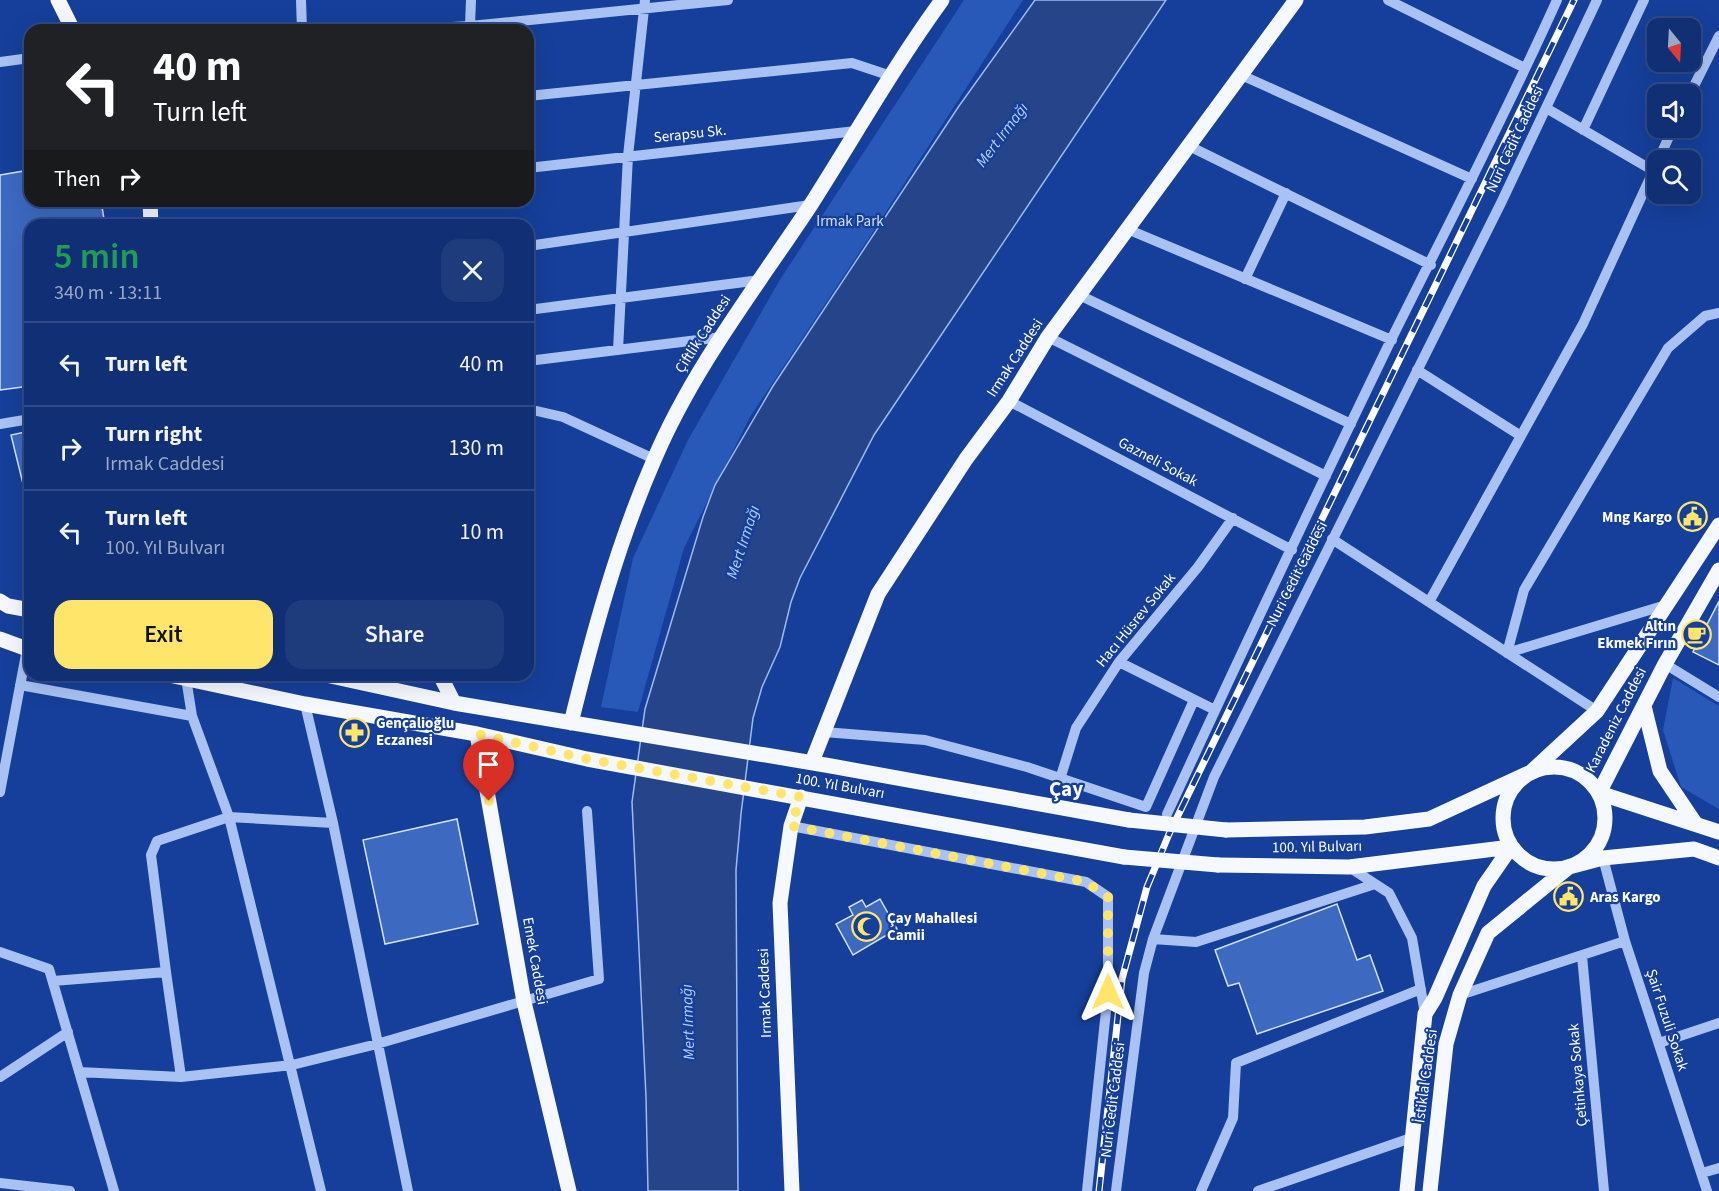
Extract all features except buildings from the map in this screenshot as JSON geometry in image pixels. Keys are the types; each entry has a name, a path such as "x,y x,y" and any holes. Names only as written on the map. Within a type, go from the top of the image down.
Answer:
{"main road":[{"path":"58,0 71,24"},
{"name":"Irmak Caddesi","path":"812,762 878,594 966,459 1009,401 1048,337 1187,145 1296,0"},
{"name":"Çiftlik Caddesi","path":"572,723 594,630 654,459 698,372 810,205 937,1"},
{"name":"Karadeniz Caddesi","path":"1531,772 1597,711 1719,525"},
{"name":"Karadeniz Caddesi","path":"1599,793 1665,664 1719,570"},
{"path":"0,601 8,606 24,609"},
{"path":"0,639 24,648"},
{"name":"100. Yıl Bulvarı","path":"200,681 306,704 477,734 587,759 1124,857 1218,865 1349,867 1511,847"},
{"name":"100. Yıl Bulvarı","path":"353,681 454,703 812,762 1129,820 1226,830 1365,827 1429,819 1531,772"},
{"path":"443,681 454,703"},
{"path":"1644,706 1660,771 1695,823"},
{"name":"Emek Caddesi","path":"477,734 524,1002 569,1191"},
{"path":"1569,867 1582,861 1594,850 1601,837 1605,823 1599,793 1589,781 1569,770 1545,768 1531,772 1516,783 1506,797 1502,814 1504,831 1511,847 1522,859 1537,867 1553,870 1569,867 1603,858 1694,849 1719,858"},
{"path":"1599,793 1719,832"},
{"name":"Irmak Caddesi","path":"792,1191 780,903 791,826 801,797"},
{"name":"İstiklal Caddesi","path":"1407,1191 1425,1014 1435,998 1484,886 1511,847"},
{"name":"İstiklal Caddesi","path":"1430,1191 1446,1044 1460,995 1488,933 1569,867"}],"street":[{"path":"301,0 302,24"},
{"path":"470,24 471,0"},
{"path":"486,24 645,4 728,0"},
{"path":"1388,0 1525,68"},
{"name":"Nuri Cedit Caddesi","path":"1116,1191 1140,1005 1153,939 1214,777 1417,370 1597,0"},
{"path":"1583,130 1644,0"},
{"name":"Nuri Cedit Caddesi","path":"1167,814 1214,709 1392,340 1431,265 1525,68 1554,1"},
{"path":"618,350 628,156 634,85 645,4"},
{"path":"1695,84 1719,36"},
{"path":"0,62 24,59"},
{"path":"534,95 852,63 891,76"},
{"path":"1239,75 1472,179"},
{"path":"1546,108 1647,167"},
{"name":"Serapsu Sk.","path":"534,167 856,131"},
{"path":"1187,145 1431,265"},
{"path":"1429,602 1583,324 1647,181"},
{"path":"1245,279 1286,193"},
{"path":"534,245 810,205"},
{"path":"1126,228 1392,340"},
{"path":"534,309 760,280"},
{"path":"1079,295 1351,424"},
{"path":"1507,653 1524,590 1668,348 1705,316 1717,310"},
{"path":"534,360 722,337"},
{"path":"1048,337 1326,476"},
{"path":"1417,370 1521,436"},
{"name":"Gazneli Sokak","path":"1009,401 1292,550"},
{"path":"534,410 563,417 654,459"},
{"path":"0,424 24,420"},
{"name":"Hacı Hüsrev Sokak","path":"1060,779 1076,728 1119,662 1198,567 1233,518"},
{"path":"1332,539 1597,711"},
{"path":"1507,653 1666,605"},
{"path":"1119,662 1214,709"},
{"path":"1665,664 1719,697"},
{"path":"0,792 4,745 24,667"},
{"path":"186,681 192,716 229,817 292,1065 321,1191"},
{"path":"20,685 192,716"},
{"path":"824,732 925,740 1028,766 1146,807 1194,700"},
{"path":"306,704 333,823 408,1191"},
{"path":"79,1072 181,1077 292,1065 377,1044 599,979 587,811"},
{"path":"181,1077 151,855 157,841 229,817 333,823"},
{"name":"Nuri Cedit Caddesi","path":"791,826 1086,882 1108,897 1107,1014 1087,1191"},
{"name":"Şair Fuzuli Sokak","path":"1603,858 1625,942 1707,1191"},
{"path":"1349,867 1389,893 1412,938 1425,1014"},
{"path":"1153,939 1196,942 1375,884"},
{"path":"1460,995 1625,942"},
{"path":"2,954 49,969 114,1191"},
{"name":"Çetinkaya Sokak","path":"1582,956 1604,1191"},
{"path":"53,981 166,972"},
{"path":"1201,1191 1233,1118 1236,1063 1421,989"},
{"path":"1659,1042 1719,1023"},
{"path":"0,1077 68,1032"},
{"path":"1258,1191 1411,1138"},
{"path":"1702,1173 1719,1168"},
{"path":"0,1183 70,1191"}],"green space":[{"name":"Irmak Park","path":"964,0 1023,0 750,417 684,548 638,712 601,707 633,558 688,440 781,278"},
{"path":"1673,678 1719,706 1719,809 1681,787 1663,730"}],"water":[{"name":"Mert Irmağı","path":"1035,0 1166,0 874,435 800,578 791,602 780,647 762,687 753,718 741,814 736,870 738,1191 648,1191 646,1097 632,802 645,709 703,517 715,485 773,386 959,106"}],"railway":[{"path":"1099,1191 1122,979 1147,887 1169,834 1574,0"}],"place":[{"name":"Mng Kargo","path":"1693,517"},
{"name":"Altın Ekmek Fırın","path":"1697,635"},
{"name":"Gençalioğlu Eczanesi","path":"355,732"},
{"name":"Aras Kargo","path":"1569,897"},
{"name":"Çay Mahallesi Camii","path":"866,927"}],"district":[{"name":"Çay","path":"1066,789"}],"route":[{"path":"489,801 477,734 587,759 801,797 791,826 1086,882 1108,897 1108,992"}]}
